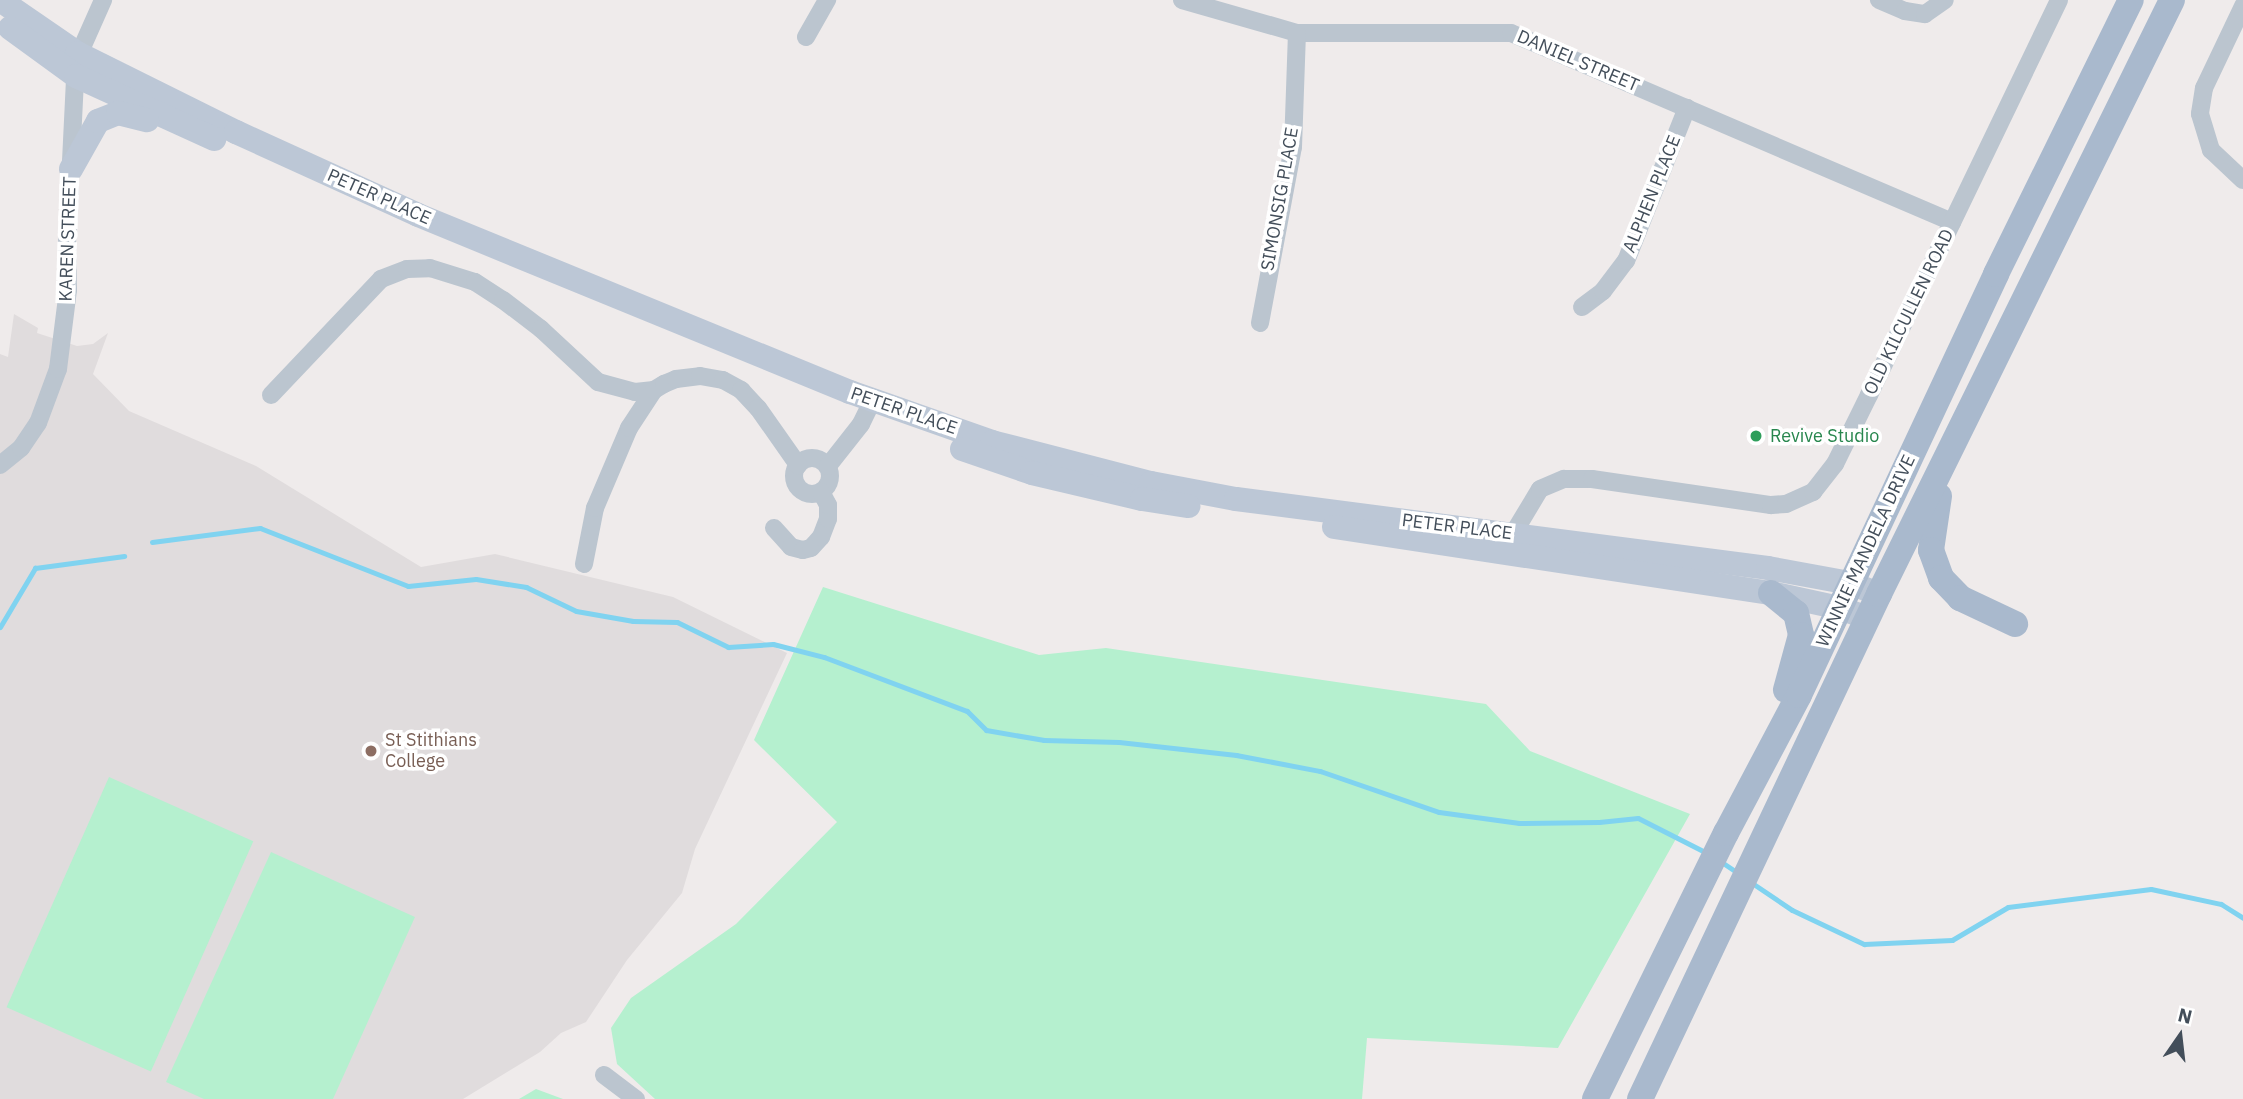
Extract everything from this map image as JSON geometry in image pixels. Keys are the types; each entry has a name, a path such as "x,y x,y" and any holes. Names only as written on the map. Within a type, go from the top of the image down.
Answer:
{"main road":[{"name":"PETER PLACE","path":"0,0 76,64 236,132 418,215 869,407"},
{"name":"WINNIE MANDELA DRIVE","path":"1595,1099 1708,868 1799,695 1996,274 2131,0"},
{"name":"WINNIE MANDELA DRIVE","path":"1640,1099 1868,618 2172,0"},
{"name":"PETER PLACE","path":"0,21 222,143 869,407 929,428 1019,470 1142,499 1512,544 1756,566 1850,583 1880,594"},
{"path":"71,169 91,130 108,115 118,113 222,143"},
{"path":"1944,467 1931,536 1932,560 1941,578 1960,598 2015,624"},
{"name":"PETER PLACE","path":"1512,544 1771,593 1840,608 1868,618"},
{"path":"1761,764 1801,635 1796,613 1771,593"}],"street":[{"name":"KAREN STREET","path":"0,465 20,448 38,424 58,369 68,290 76,64 103,0"},
{"path":"806,37 827,0"},
{"name":"DANIEL STREET","path":"1182,0 1297,33 1511,33 1952,222"},
{"path":"1879,0 1905,11 1925,14 1945,0"},
{"name":"OLD KILCULLEN ROAD","path":"1512,544 1540,489 1564,479 1591,479 1771,505 1787,504 1813,492 1835,464 2059,0"},
{"path":"2243,6 2204,88 2200,114 2202,130 2211,150 2243,180"},
{"name":"SIMONSIG PLACE","path":"1260,323 1293,147 1297,33"},
{"name":"ALPHEN PLACE","path":"1582,307 1603,291 1626,261 1687,108"},
{"path":"271,395 381,279 407,269 430,268 475,282 503,300 541,328 588,375 610,387 635,392 654,390 676,379 700,376 723,380 741,390 758,408 798,465"},
{"path":"610,387 634,419"},
{"path":"584,564 595,508 634,419 654,390"},
{"path":"828,466 813,457 798,465 794,473 798,487 807,493 821,492 830,480 828,466 869,407"},
{"path":"774,528 791,547 803,550 811,548 821,537 828,519 828,505 821,492"},
{"path":"604,1075 636,1099"}],"shaded area":[{"name":"St Stithians College","path":"14,314 38,328 37,333 77,346 93,344 108,333 93,374 129,411 256,466 421,567 495,554 673,597 787,653 695,849 682,893 627,960 586,1022 561,1033 540,1052 463,1099 0,1099 0,354 8,357"}],"green space":[{"path":"823,587 1039,655 1106,648 1486,704 1530,751 1690,814 1558,1048 1367,1038 1362,1099 655,1099 617,1064 611,1028 631,998 736,924 837,822 754,740"},
{"path":"109,777 253,841 151,1071 7,1007"},
{"path":"271,852 415,917 333,1099 204,1099 166,1082"},
{"path":"536,1089 563,1099 519,1099"}],"waterway":[{"path":"152,542 260,528 408,586 476,579 526,587 576,611 633,621 677,622 728,647 773,644 824,657 967,711 986,730 1044,740 1119,742 1236,755 1320,771 1439,812 1519,823 1599,822 1638,818 1709,854"},
{"path":"0,627 35,568 124,556"},
{"path":"1720,861 1738,873"},
{"path":"1752,883 1792,910 1864,944 1952,940 2008,907 2151,889 2221,904 2243,918"}],"place":[{"name":"Revive Studio","path":"1756,436"},
{"name":"St Stithians College","path":"371,751"}]}
